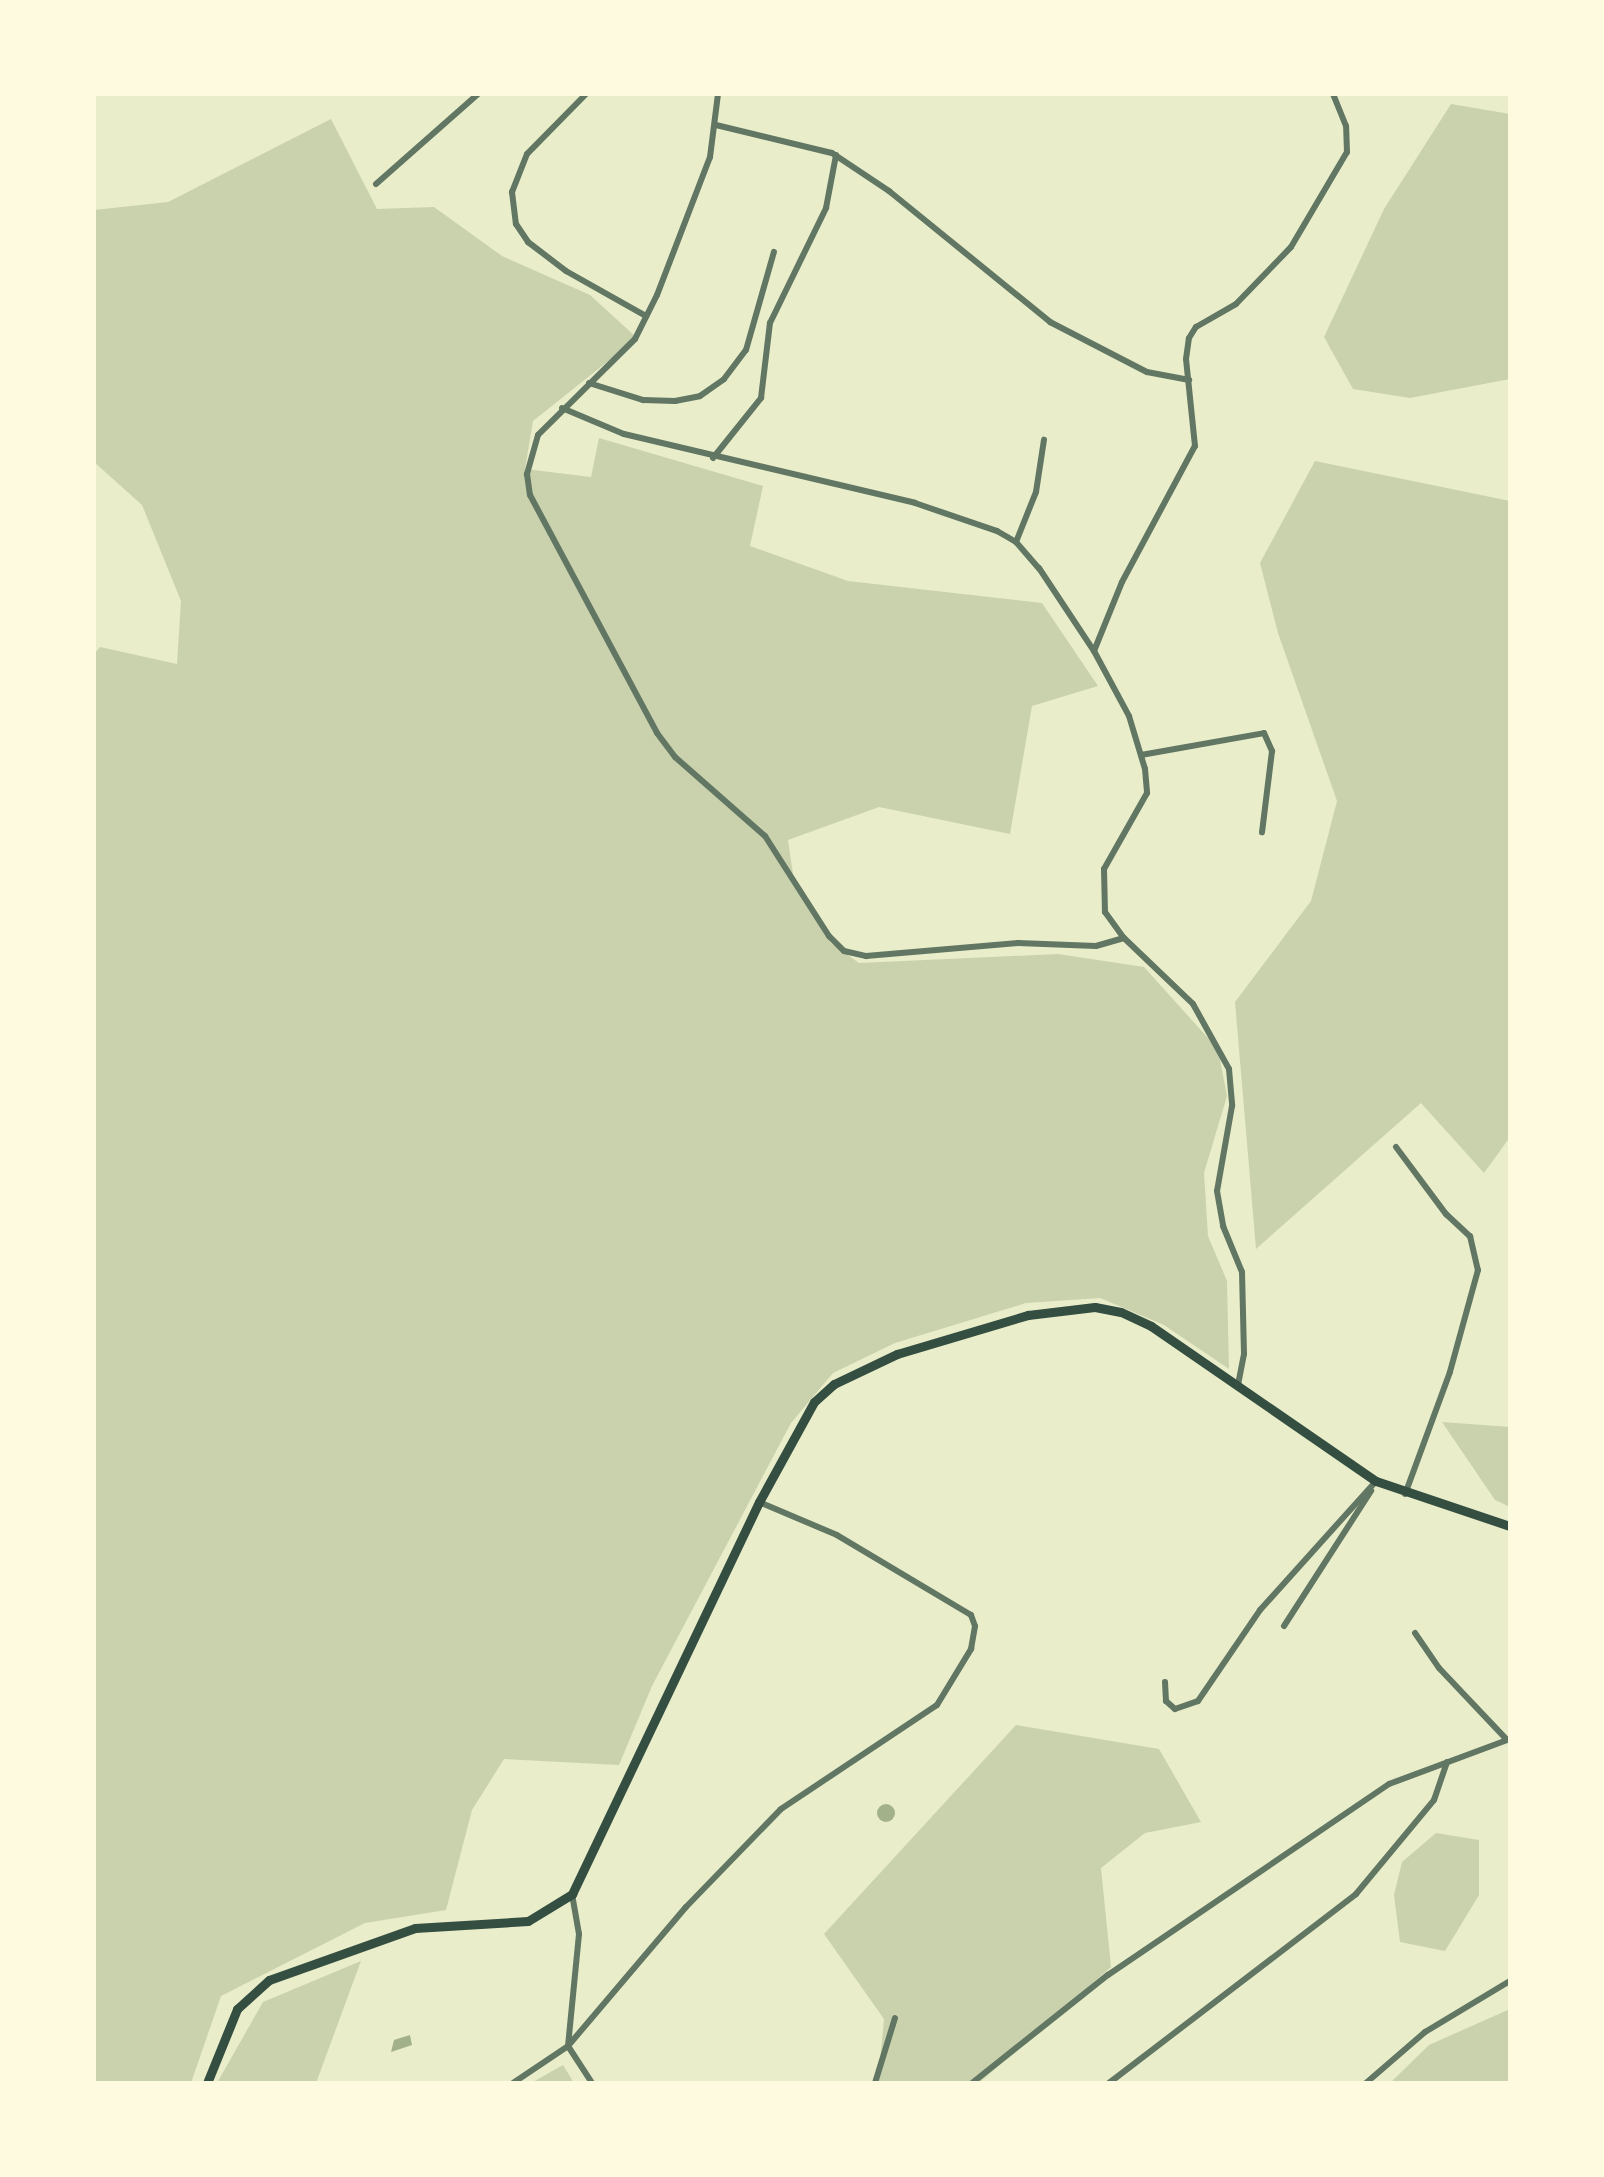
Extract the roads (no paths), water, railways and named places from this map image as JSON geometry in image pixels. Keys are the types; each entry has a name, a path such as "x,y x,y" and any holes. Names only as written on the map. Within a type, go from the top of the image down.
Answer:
{"main road":[{"path":"207,2083 237,2009 269,1980 415,1928 528,1921 572,1894 759,1502 814,1402 834,1384 897,1354 1028,1315 1095,1307 1121,1312 1151,1326 1237,1390 1376,1481 1405,1494 1510,1526"}],"street":[{"path":"376,184 478,94"},
{"path":"586,94 527,154 512,192 516,224 528,242 566,271 646,316"},
{"path":"718,94 710,157 646,316 635,339 538,435 530,454 530,495 657,733 675,757 765,836 835,944 866,956 1018,943 1096,946 1124,938"},
{"path":"1094,651 1122,582 1195,446 1186,359 1192,331 1236,304 1291,247 1347,152 1346,126 1333,94"},
{"path":"716,125 836,155 889,191 1050,322 1147,372 1189,380"},
{"path":"713,458 761,398 770,323 826,208 836,155"},
{"path":"589,383 643,400 675,401 700,396 724,379 746,350 774,252"},
{"path":"562,408 624,434 713,458 915,503 1016,542 1094,651 1129,716 1141,755 1147,793 1116,841 1101,883 1105,912 1124,938 1193,1004 1229,1069 1232,1106 1217,1191 1243,1284 1244,1354 1237,1390"},
{"path":"1016,542 1036,492 1044,440"},
{"path":"1141,755 1264,733 1272,751 1262,832"},
{"path":"1396,1147 1446,1214 1470,1236 1478,1270 1460,1344 1405,1494"},
{"path":"1284,1626 1354,1525 1376,1481"},
{"path":"1165,1682 1166,1701 1175,1709 1198,1701 1260,1610 1376,1481"},
{"path":"513,2083 568,2046 686,1907 781,1809 937,1705 971,1649 975,1626 971,1615 837,1535 759,1502"},
{"path":"975,2083 1108,1975 1389,1784 1509,1739 1439,1668 1415,1633"},
{"path":"1109,2083 1356,1894 1434,1800 1447,1762"},
{"path":"572,1894 579,1934 568,2046 592,2083"},
{"path":"1366,2083 1425,2032 1510,1981"},
{"path":"875,2083 895,2018"}]}
